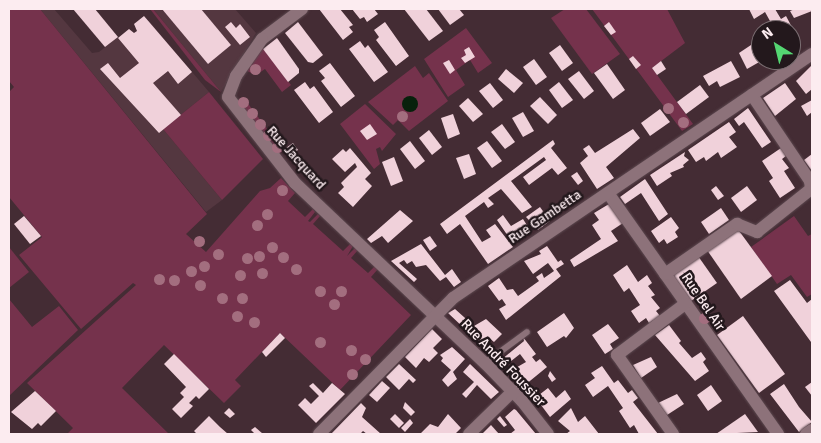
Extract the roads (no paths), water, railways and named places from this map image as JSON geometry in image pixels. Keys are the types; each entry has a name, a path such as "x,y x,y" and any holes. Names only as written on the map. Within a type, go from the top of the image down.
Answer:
{"street":[{"name":"Rue Jacquard","path":"302,9 262,39 236,76 228,97 283,170 434,314"},
{"name":"Rue Gambetta","path":"319,434 434,314 812,54"},
{"path":"666,274 737,224 757,232 811,189 810,181 752,95"},
{"name":"Rue Bel Air","path":"608,193 666,274 773,432"},
{"path":"673,434 617,355 686,304"},
{"name":"Rue André Foussier","path":"434,314 513,391 548,434"},
{"path":"469,434 513,391"},
{"path":"806,434 812,430"}],"lane":[{"path":"485,363 527,332"}]}
